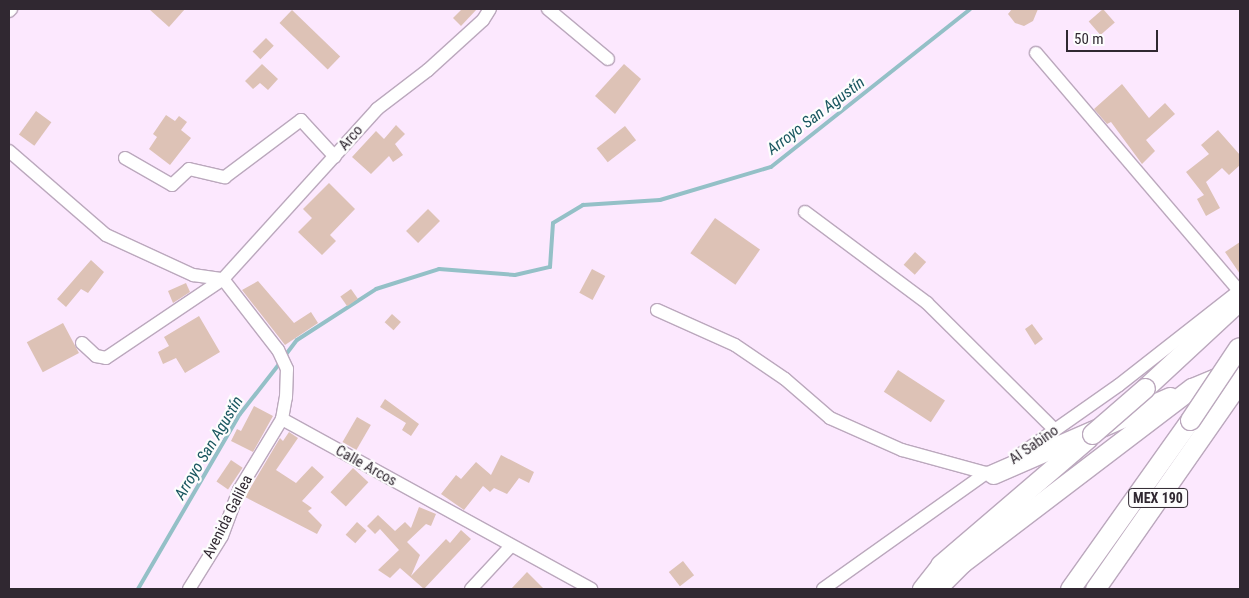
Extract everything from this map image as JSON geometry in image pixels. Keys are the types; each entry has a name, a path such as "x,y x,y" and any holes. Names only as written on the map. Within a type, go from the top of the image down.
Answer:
{"highway":[{"path":"940,565 1144,388 1240,293"},
{"name":"MEX 190","path":"1070,589 1190,420 1239,347"},
{"path":"990,474 1090,429 1240,368"},
{"name":"MEX 190","path":"1095,589 1240,381"},
{"path":"936,589 962,563 1192,388"}],"main road":[{"path":"921,589 940,565"}],"street":[{"name":"Arco","path":"82,343 96,356 106,358 223,279 377,109 428,70 483,20 490,9"},
{"path":"548,9 608,59"},
{"path":"1036,53 1178,215 1240,293"},
{"path":"124,158 172,185 190,169 225,178 301,120 335,157"},
{"path":"9,151 106,235 193,275 223,279 278,350 287,369 282,420"},
{"path":"805,212 927,303 1055,430"},
{"name":"Al Sabino","path":"823,589 1055,430 1240,293"},
{"path":"657,310 735,345 785,379 830,418 902,450 990,474"},
{"name":"Calle Arcos","path":"282,420 591,589"},
{"name":"Avenida Galilea","path":"189,589 222,536 239,490 282,420"},
{"path":"471,589 511,546"}],"building":[{"path":"149,9 185,9 169,27"},
{"path":"462,9 477,9 461,26 453,18"},
{"path":"1012,9 1038,9 1033,21 1024,26 1015,23 1008,14"},
{"path":"1103,9 1115,23 1100,35 1089,21"},
{"path":"292,10 340,57 328,69 279,23"},
{"path":"266,38 274,46 260,59 253,51"},
{"path":"262,64 278,79 268,90 260,83 253,89 245,81"},
{"path":"624,64 641,79 615,114 595,96"},
{"path":"1122,84 1149,118 1165,103 1175,114 1146,140 1155,151 1142,164 1111,122 1107,124 1094,109"},
{"path":"36,111 51,122 34,146 19,134"},
{"path":"166,115 175,121 179,116 187,122 181,130 191,138 170,165 149,149 157,137 153,134"},
{"path":"396,125 405,134 395,144 403,155 393,162 389,156 371,174 352,157 376,131 384,139"},
{"path":"625,126 636,140 608,162 597,148"},
{"path":"1218,130 1240,155 1240,165 1229,175 1222,168 1206,182 1220,208 1206,216 1197,199 1204,195 1186,172 1209,154 1201,145"},
{"path":"329,183 355,209 330,235 336,241 322,255 298,232 312,218 303,209"},
{"path":"428,209 440,221 418,243 406,231"},
{"path":"715,218 760,250 735,285 690,253"},
{"path":"1240,242 1240,274 1225,252"},
{"path":"915,252 926,262 915,275 904,265"},
{"path":"91,260 104,272 88,293 81,289 66,307 57,299"},
{"path":"592,269 605,276 593,300 579,293"},
{"path":"258,281 294,323 311,312 318,323 285,345 242,290"},
{"path":"186,283 190,292 173,303 168,291"},
{"path":"351,289 358,299 347,306 340,296"},
{"path":"392,314 401,322 394,330 385,322"},
{"path":"199,316 220,352 185,373 176,358 163,364 158,352 169,346 164,337"},
{"path":"63,323 79,353 43,372 27,342"},
{"path":"1032,324 1043,339 1035,345 1025,329"},
{"path":"898,370 945,400 931,422 884,392"},
{"path":"385,399 419,424 411,436 402,430 406,423 380,407"},
{"path":"254,406 273,416 253,452 231,441 237,429 241,431"},
{"path":"357,417 371,425 356,450 342,442"},
{"path":"289,432 298,438 276,470 296,483 312,466 324,477 302,501 312,508 308,511 322,525 317,534 245,497 280,438 283,441"},
{"path":"501,455 534,472 529,483 519,478 507,494 494,488 490,492 483,486 464,510 441,494 456,475 461,479 476,462 491,475"},
{"path":"231,460 243,468 228,489 216,482"},
{"path":"353,468 368,482 346,506 330,492"},
{"path":"419,507 436,514 431,526 426,524 407,542 420,555 411,576 446,539 450,543 461,530 471,539 424,589 400,568 390,578 378,570 399,550 380,529 375,534 367,526 378,515 395,531 405,522 411,528"},
{"path":"357,522 367,531 355,543 346,535"},
{"path":"683,561 694,575 680,586 669,572"},
{"path":"527,572 544,589 511,589"}],"waterway":[{"name":"Arroyo San Agustín","path":"284,357 297,340 376,289 439,269 515,275 550,267 553,223 583,205 660,200 771,167 970,9"},
{"name":"Arroyo San Agustín","path":"138,589 240,414 280,363"}]}
